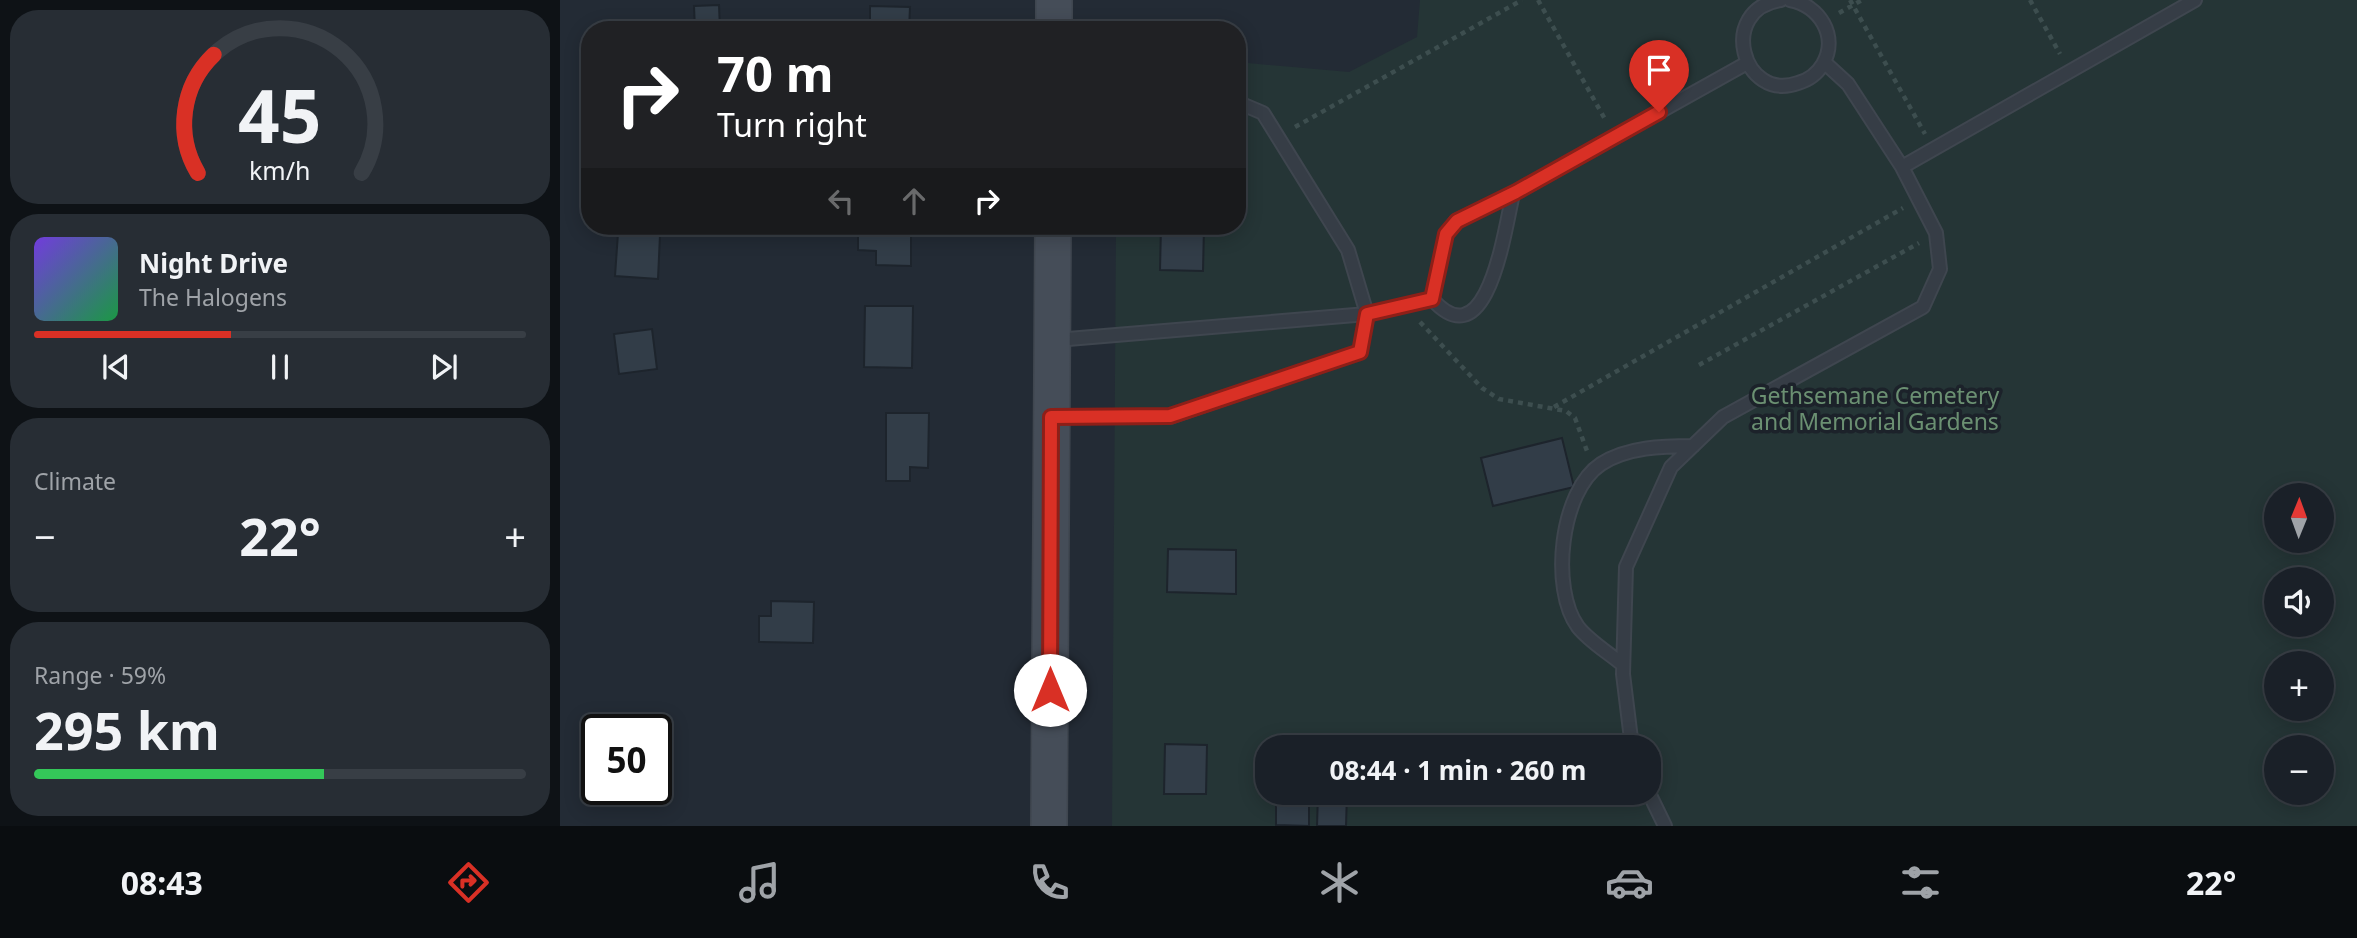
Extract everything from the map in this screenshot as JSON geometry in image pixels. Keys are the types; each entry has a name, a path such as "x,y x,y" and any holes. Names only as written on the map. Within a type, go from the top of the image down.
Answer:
{"main road":[{"path":"1054,0 1054,21"},
{"path":"1049,826 1053,235"}],"lane":[{"path":"1781,0 1758,9 1748,20 1742,48 1747,63 1766,81 1793,85 1816,73 1824,62 1828,35 1814,9 1790,0"},
{"path":"1902,167 2195,0"},
{"path":"1631,735 1623,665 1626,567 1671,467 1723,417 1923,307 1940,269 1936,233 1902,167 1848,84 1824,62"},
{"path":"1432,299 1446,234 1457,221 1513,194 1747,63"},
{"path":"1051,417 1170,416 1360,352 1367,314 1348,250 1264,113 1246,106"},
{"path":"1432,299 1444,313 1456,316 1468,314 1479,306 1493,275 1513,194"},
{"path":"1052,340 1367,314 1432,299"},
{"path":"1623,665 1578,627 1568,606 1561,556 1565,529 1580,492 1598,466 1620,454 1693,446"},
{"path":"1655,805 1665,826"}],"path":[{"path":"1279,136 1522,0"},
{"path":"1538,0 1615,137"},
{"path":"1823,22 1852,3 1862,0"},
{"path":"2030,0 2070,71"},
{"path":"1852,3 1934,149"},
{"path":"1554,407 1918,199"},
{"path":"1699,365 1936,233"},
{"path":"1406,305 1482,388 1499,399 1515,404 1554,407 1575,418 1588,452 1598,466"}],"green space":[{"name":"Gethsemane Cemetery and Memorial Gardens","path":"1420,0 2357,0 2357,826 1112,826 1116,235 1246,235 1246,63 1349,72 1417,37"}],"building":[{"path":"719,5 720,21 695,21 694,6"},
{"path":"870,6 910,7 909,21 870,21"},
{"path":"618,235 660,235 658,279 615,276"},
{"path":"858,235 911,235 911,266 876,265 876,251 858,250"},
{"path":"1161,235 1204,235 1203,271 1160,270"},
{"path":"865,306 913,306 912,368 864,367"},
{"path":"652,329 657,369 619,374 614,334"},
{"path":"886,413 929,413 928,468 910,467 910,481 886,481"},
{"path":"1562,438 1574,487 1493,506 1481,458"},
{"path":"1168,549 1236,550 1236,594 1167,592"},
{"path":"771,601 814,602 813,643 759,642 759,616 771,616"},
{"path":"1165,744 1207,745 1206,794 1164,794"},
{"path":"1276,805 1309,805 1309,826 1276,825"},
{"path":"1318,805 1347,805 1346,826 1317,826"}],"route":[{"path":"1050,690 1051,417 1170,416 1360,352 1367,314 1432,299 1446,234 1457,221 1516,192 1659,112"}]}
